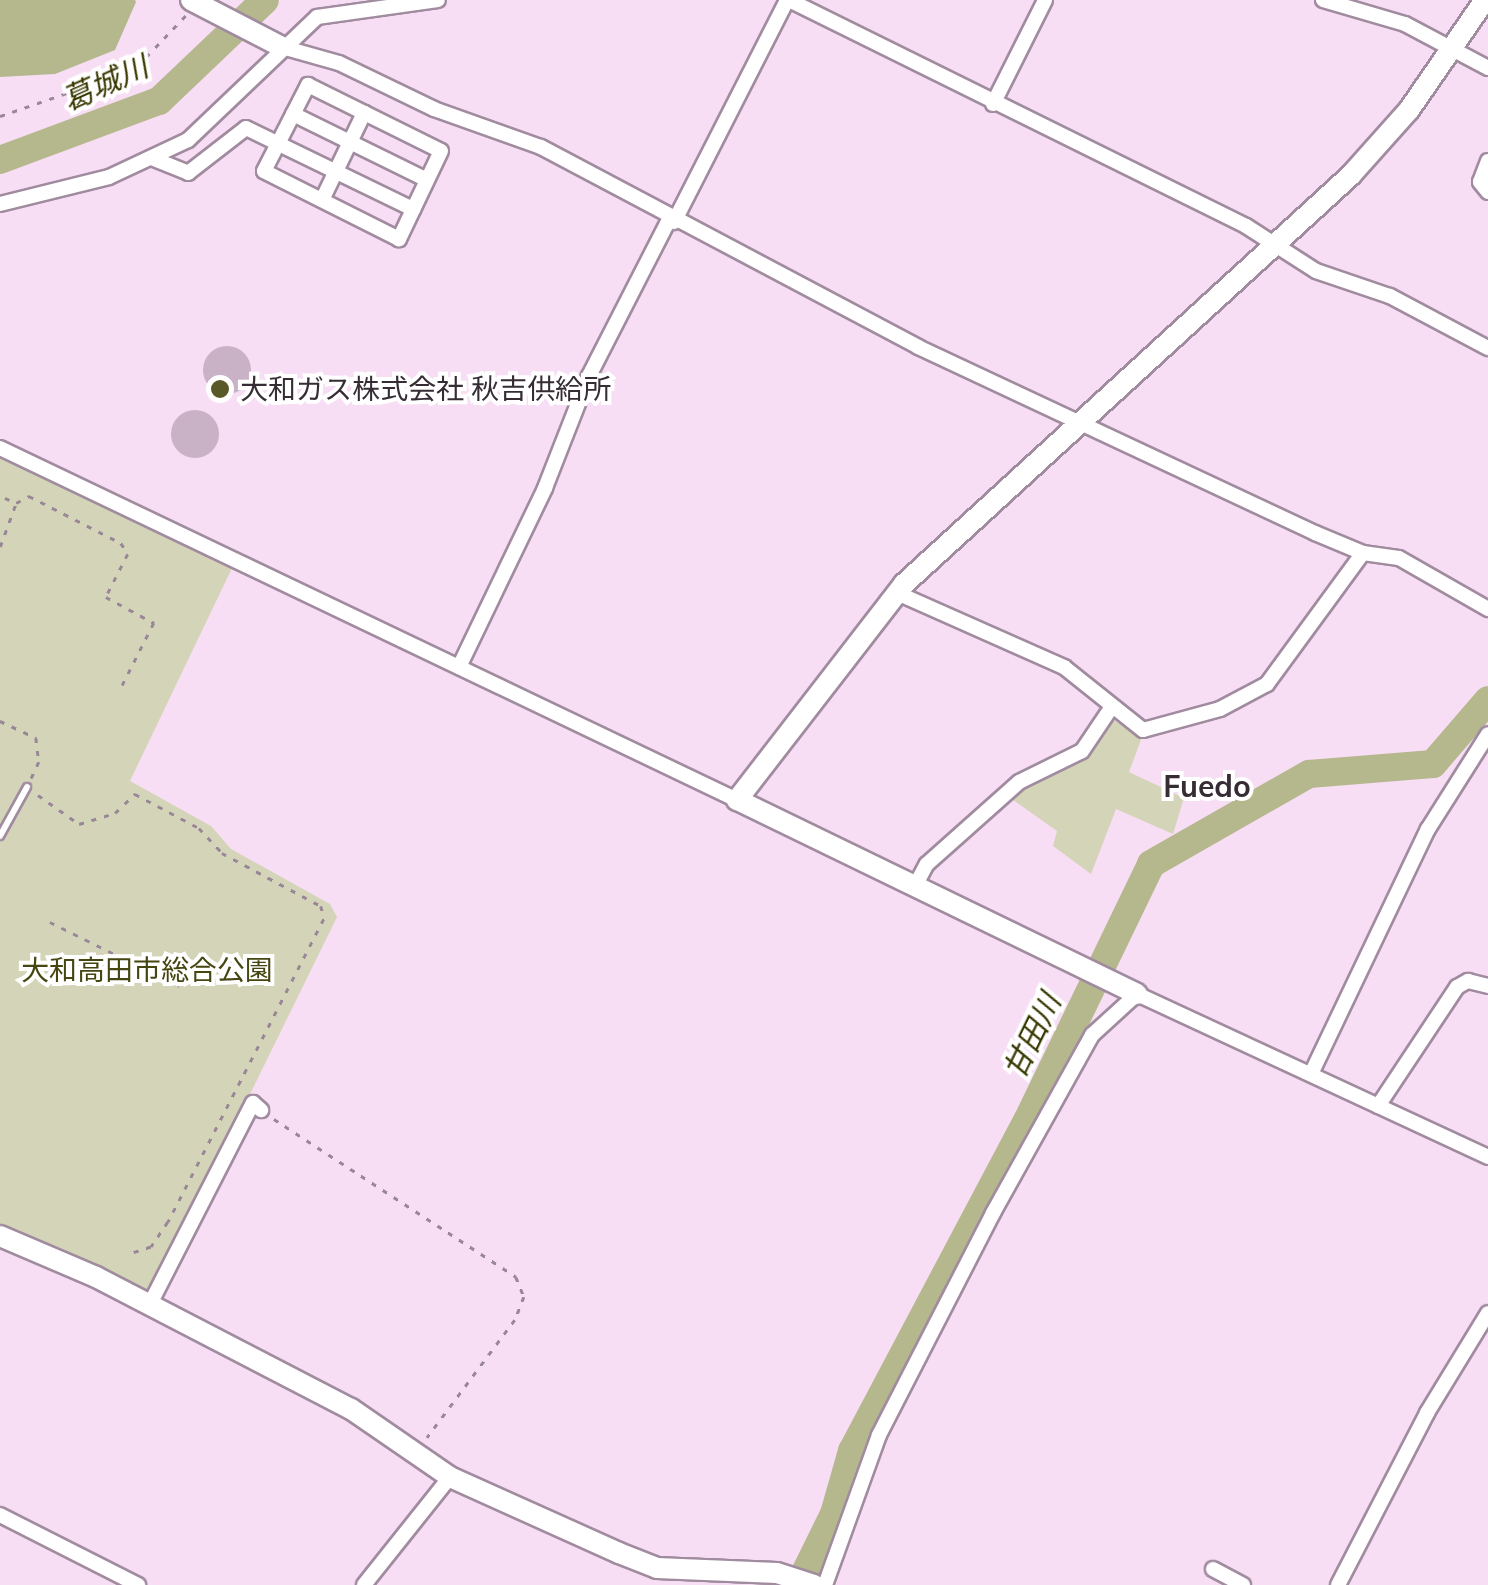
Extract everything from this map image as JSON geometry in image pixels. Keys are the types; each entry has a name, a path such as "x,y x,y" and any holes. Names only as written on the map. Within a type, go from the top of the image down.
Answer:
{"street":[{"path":"0,204 154,159 217,115 276,44 317,17 438,0"},
{"path":"460,668 545,488 590,376 788,0 1277,244 1316,271 1390,296 1488,348"},
{"path":"993,104 1044,0"},
{"path":"1323,0 1391,19 1488,68"},
{"path":"737,800 897,593 1380,146 1485,0"},
{"path":"198,3 276,44 339,63 434,109 540,148 672,221 918,347 1363,553 1400,558 1488,609"},
{"path":"308,85 442,151 399,239 264,171 293,114 308,85"},
{"path":"322,200 364,113"},
{"path":"293,114 427,180"},
{"path":"154,159 188,174 246,128 414,209"},
{"path":"1488,161 1480,182 1488,192"},
{"path":"0,448 1109,981 1488,1157"},
{"path":"897,593 1064,668 1143,730 1246,698 1292,655 1363,553"},
{"path":"914,888 939,852 1019,782 1082,751 1112,708"},
{"path":"1311,1074 1428,828 1487,737"},
{"path":"1378,1106 1457,986 1468,981 1488,986"},
{"path":"825,1585 878,1435 993,1212 1092,1035 1137,994"},
{"path":"150,1304 253,1103 262,1110"},
{"path":"0,1236 150,1304 351,1408 418,1451 450,1477 657,1568 806,1581"},
{"path":"1338,1585 1427,1413 1488,1313"},
{"path":"364,1585 450,1477"},
{"path":"0,1515 138,1585"},
{"path":"1212,1569 1235,1583"}],"lane":[{"path":"0,836 27,787"}],"path":[{"path":"0,116 116,76 146,57 198,3"},
{"path":"0,547 16,502 29,496 121,543 128,554 106,597 154,623 119,692"},
{"path":"6,498 16,502"},
{"path":"0,721 36,738 39,762 27,787 79,824 115,813 135,794 199,828 222,853 320,906 324,919 168,1222 151,1247 130,1254"},
{"path":"50,922 178,986"},
{"path":"262,1110 516,1277 524,1297 515,1320 418,1451"}],"green space":[{"name":"大和高田市総合公園","path":"0,456 233,566 130,781 211,826 231,849 330,904 337,917 150,1298 0,1229"},
{"path":"1111,719 1142,737 1129,772 1184,798 1173,834 1116,809 1091,874 1053,846 1057,831 1009,797 1081,762"}],"shaded area":[{"path":"0,0 136,2 115,50 55,74 0,77"}],"building":[{"path":"227,346 244,353 251,370 244,387 227,394 210,387 203,370 210,353"},
{"path":"195,410 212,417 219,434 212,451 195,458 178,451 171,434 178,417"}],"waterway":[{"name":"葛城川","path":"0,160 159,101 265,0"},
{"name":"甘田川","path":"799,1585 834,1514 852,1451 1027,1121 1151,864 1309,774 1433,764 1488,700"}],"place":[{"name":"大和ガス株式会社 秋吉供給所","path":"220,389"}],"district":[{"name":"Fuedo","path":"1207,786"}]}
